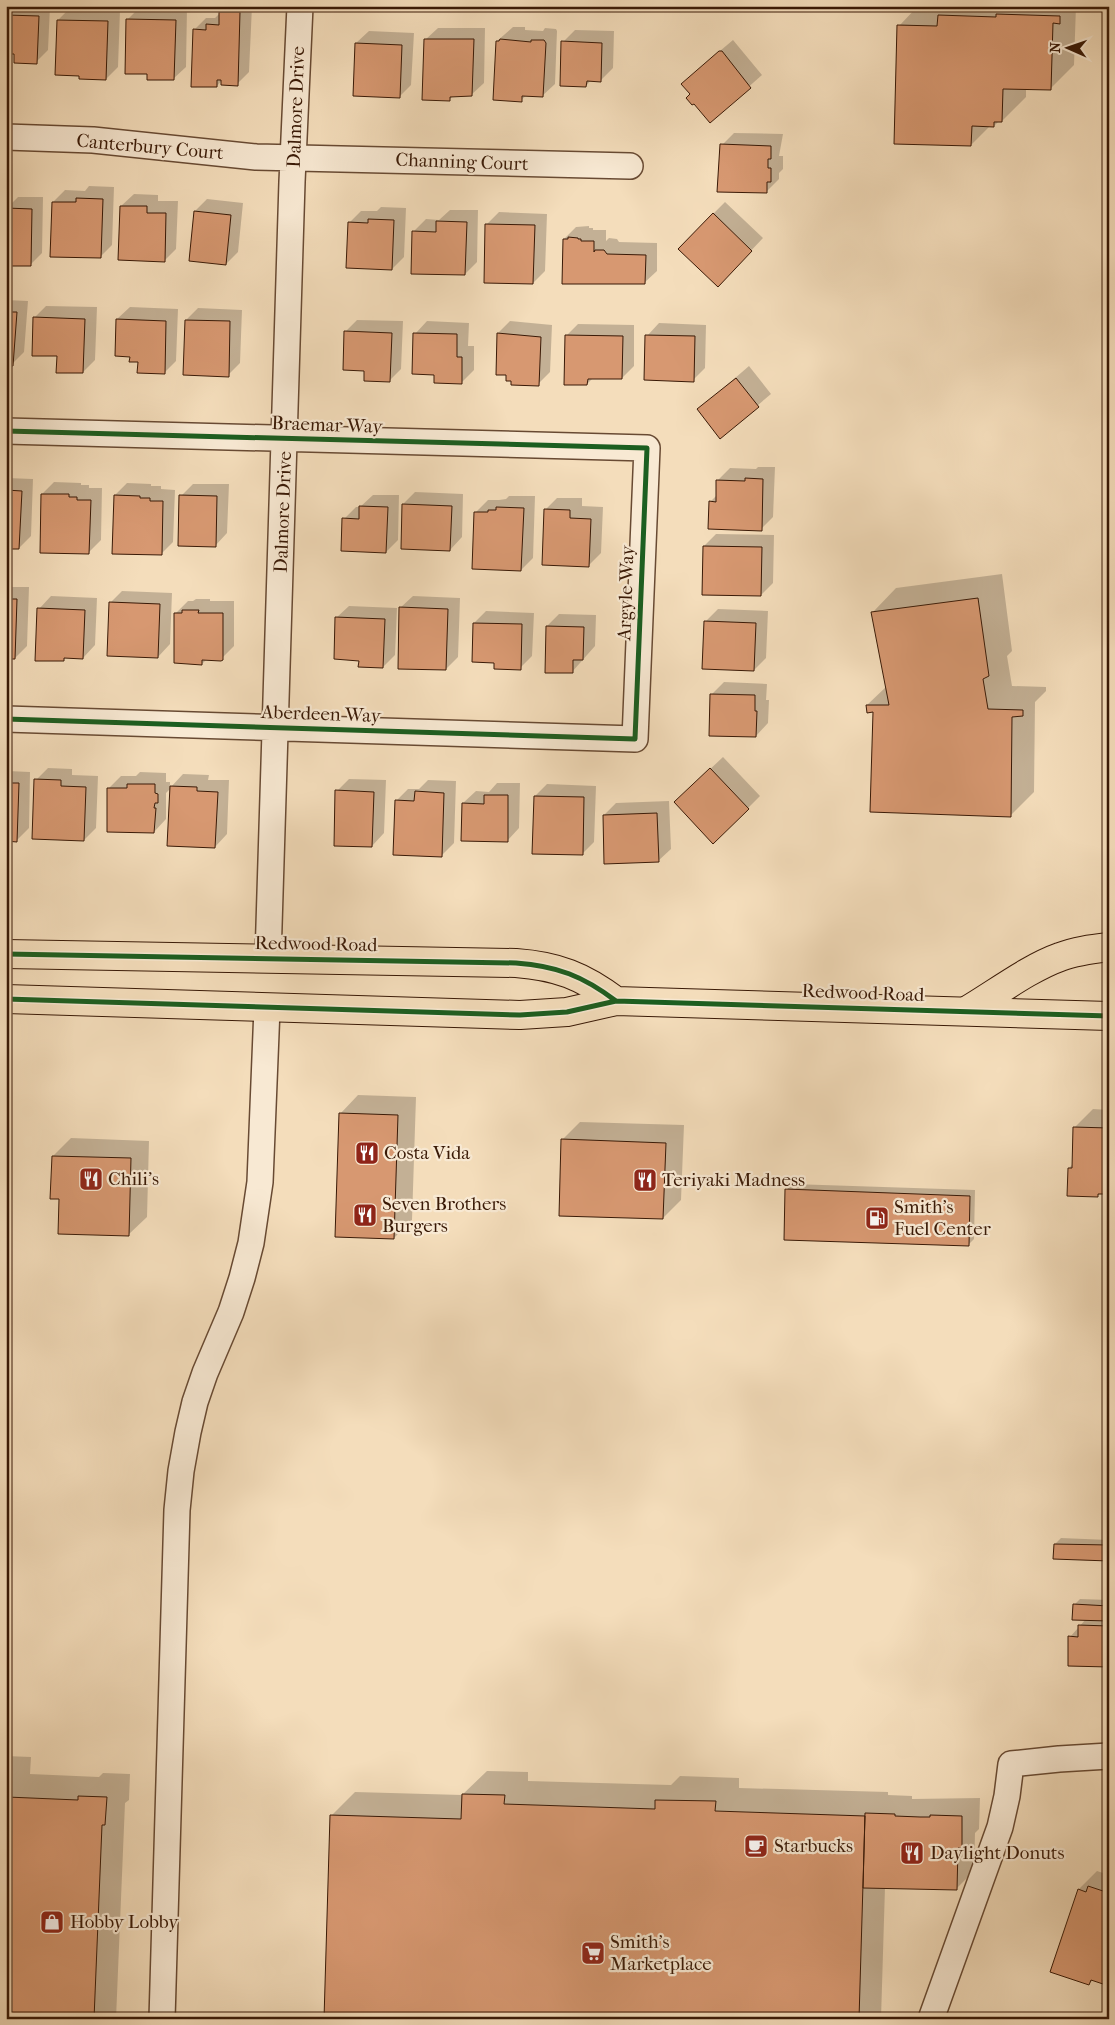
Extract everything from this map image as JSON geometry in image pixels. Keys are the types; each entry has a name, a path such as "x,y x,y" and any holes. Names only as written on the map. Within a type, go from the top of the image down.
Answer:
{"main road":[{"path":"966,1011 1038,966 1083,950 1109,947"},
{"name":"Redwood Road","path":"6,954 516,963 541,965 565,971 583,979 616,1001"},
{"name":"Redwood Road","path":"6,999 520,1015 567,1012 616,1001 1109,1016"}],"street":[{"name":"Dalmore Drive","path":"268,958 293,157 300,6"},
{"name":"Canterbury Court","path":"6,137 93,140 256,157 293,157"},
{"name":"Channing Court","path":"293,157 630,166"},
{"name":"Braemar Way","path":"6,431 647,448"},
{"name":"Argyle Way","path":"635,739 647,448"},
{"name":"Aberdeen Way","path":"6,719 635,739"},
{"path":"162,2019 177,1510 181,1471 195,1402 234,1303 251,1243 260,1182 267,1008"},
{"path":"931,2019 1000,1827 1007,1796 1011,1764 1109,1756"}],"building":[{"path":"219,12 240,12 238,86 221,85 221,80 217,80 217,87 191,87 193,29 206,30 206,24 219,25"},
{"path":"996,14 1060,16 1060,24 1053,23 1051,90 1003,89 1002,122 994,122 994,127 972,126 971,146 894,144 897,25 937,26 938,15 996,17"},
{"path":"6,15 39,16 37,64 14,63 14,54 6,54"},
{"path":"126,19 176,20 174,80 147,80 147,74 125,74"},
{"path":"57,20 108,21 106,80 79,79 79,76 55,75"},
{"path":"424,39 474,39 472,96 450,97 450,101 422,100"},
{"path":"500,39 531,42 531,40 544,40 546,43 543,97 522,96 522,102 493,100 496,41"},
{"path":"561,41 602,43 601,82 587,81 586,87 560,86"},
{"path":"355,43 402,45 400,98 353,96"},
{"path":"719,51 722,51 751,88 710,123 694,104 692,105 686,98 690,94 681,84"},
{"path":"720,144 771,146 771,159 768,159 768,168 771,168 771,182 767,182 767,193 717,192"},
{"path":"76,198 103,199 101,258 50,257 52,202 76,202"},
{"path":"120,206 147,206 147,213 166,213 165,262 118,260"},
{"path":"6,208 32,209 31,266 6,266"},
{"path":"194,211 231,215 226,265 189,261"},
{"path":"713,213 752,251 718,287 678,249"},
{"path":"368,219 394,220 392,270 346,268 348,222 368,223"},
{"path":"436,221 467,222 465,275 411,274 412,231 436,232"},
{"path":"485,224 535,225 533,284 484,283"},
{"path":"568,237 578,238 581,241 594,241 594,252 595,250 604,250 607,254 646,255 645,284 562,284 563,239 568,239"},
{"path":"6,312 17,312 13,366 6,365"},
{"path":"33,317 85,319 83,373 56,373 57,356 32,356"},
{"path":"116,319 166,321 165,374 137,373 138,362 129,362 130,357 115,356"},
{"path":"185,320 230,321 229,377 183,375"},
{"path":"344,331 392,333 390,382 364,381 364,371 343,370"},
{"path":"413,333 457,334 457,357 462,357 462,384 434,383 434,375 412,374"},
{"path":"497,333 541,337 539,386 511,385 511,381 506,381 506,375 496,375"},
{"path":"565,335 623,336 622,379 588,379 587,385 564,385"},
{"path":"645,335 695,336 694,382 644,380"},
{"path":"736,378 759,407 720,439 697,409"},
{"path":"745,478 763,479 762,531 708,529 709,501 716,502 716,480 745,481"},
{"path":"6,490 22,491 19,549 6,549"},
{"path":"41,494 69,494 69,497 77,497 77,500 91,500 89,554 40,553"},
{"path":"114,495 140,496 140,498 150,498 150,501 163,501 162,555 112,554"},
{"path":"179,495 217,496 216,547 178,546"},
{"path":"402,504 452,506 450,551 401,549"},
{"path":"359,506 388,507 386,553 341,551 342,518 359,519"},
{"path":"496,507 524,508 521,571 472,569 474,512 488,512 488,510 496,510"},
{"path":"544,509 570,510 570,518 591,519 589,567 542,565"},
{"path":"703,546 762,547 761,596 702,595"},
{"path":"978,598 989,676 983,679 988,709 1023,710 1023,716 1012,717 1011,817 870,812 873,712 867,713 866,705 889,705 871,612"},
{"path":"6,599 17,599 15,659 6,659"},
{"path":"109,602 160,604 158,658 107,656"},
{"path":"399,607 448,609 446,670 398,669"},
{"path":"37,608 85,610 83,659 64,658 64,661 35,661"},
{"path":"182,610 199,610 198,613 223,613 223,660 202,660 202,665 174,663 174,613 182,613"},
{"path":"335,617 385,619 383,668 358,667 359,661 334,659"},
{"path":"704,621 756,623 754,671 702,669"},
{"path":"473,623 522,624 521,670 494,669 494,663 472,662"},
{"path":"546,626 584,627 583,660 573,660 573,673 545,673"},
{"path":"710,694 755,695 755,711 757,711 756,737 709,736"},
{"path":"710,768 749,809 713,844 674,802"},
{"path":"34,779 61,780 61,786 86,787 84,841 32,839"},
{"path":"6,783 19,783 17,842 6,841"},
{"path":"127,784 155,784 158,803 155,803 154,808 156,808 154,833 107,832 107,788 127,788"},
{"path":"170,786 197,787 197,791 218,792 215,848 167,846"},
{"path":"335,790 374,792 372,847 334,846"},
{"path":"415,791 444,793 442,857 393,855 395,800 414,801"},
{"path":"484,795 508,795 508,842 461,841 462,803 484,804"},
{"path":"534,796 584,797 583,855 532,854"},
{"path":"657,813 659,862 604,864 603,815"},
{"path":"339,1113 398,1115 394,1239 335,1237"},
{"path":"1073,1127 1109,1128 1109,1194 1098,1194 1098,1197 1067,1196 1068,1168 1072,1168"},
{"path":"561,1139 666,1143 663,1219 559,1216"},
{"name":"Chili's","path":"52,1156 131,1158 129,1236 58,1234 59,1199 50,1199"},
{"name":"Smith's Fuel Center","path":"785,1189 970,1196 969,1246 784,1240"},
{"path":"1054,1544 1109,1545 1109,1561 1053,1559"},
{"path":"1073,1604 1109,1606 1109,1621 1072,1620"},
{"path":"1078,1625 1109,1626 1109,1667 1068,1666 1068,1636 1078,1637"},
{"name":"Hobby Lobby","path":"6,1781 8,1781 7,1797 78,1800 78,1796 107,1797 105,1825 102,1825 94,2019 6,2019"},
{"name":"Smith's Marketplace","path":"462,1794 505,1795 504,1804 655,1809 655,1800 716,1801 715,1811 865,1816 859,2019 324,2019 330,1815 461,1819"},
{"path":"865,1813 920,1817 930,1817 930,1815 962,1816 962,1848 958,1848 957,1890 863,1888"},
{"path":"1088,1886 1109,1893 1109,1986 1091,1980 1089,1985 1050,1972 1078,1889 1086,1892"}],"cycle path":[{"path":"6,431 647,448 635,739 6,719"},
{"path":"6,954 531,964 557,970 581,979 616,1001"},
{"path":"6,999 520,1015 567,1012 616,1001 1109,1016"}],"place":[{"name":"Costa Vida","path":"367,1153"},
{"name":"Chili's","path":"91,1179"},
{"name":"Teriyaki Madness","path":"645,1180"},
{"name":"Seven Brothers Burgers","path":"365,1215"},
{"name":"Smith's Fuel Center","path":"877,1218"},
{"name":"Starbucks","path":"756,1846"},
{"name":"Daylight Donuts","path":"912,1853"},
{"name":"Hobby Lobby","path":"52,1922"},
{"name":"Smith's Marketplace","path":"593,1953"}]}
